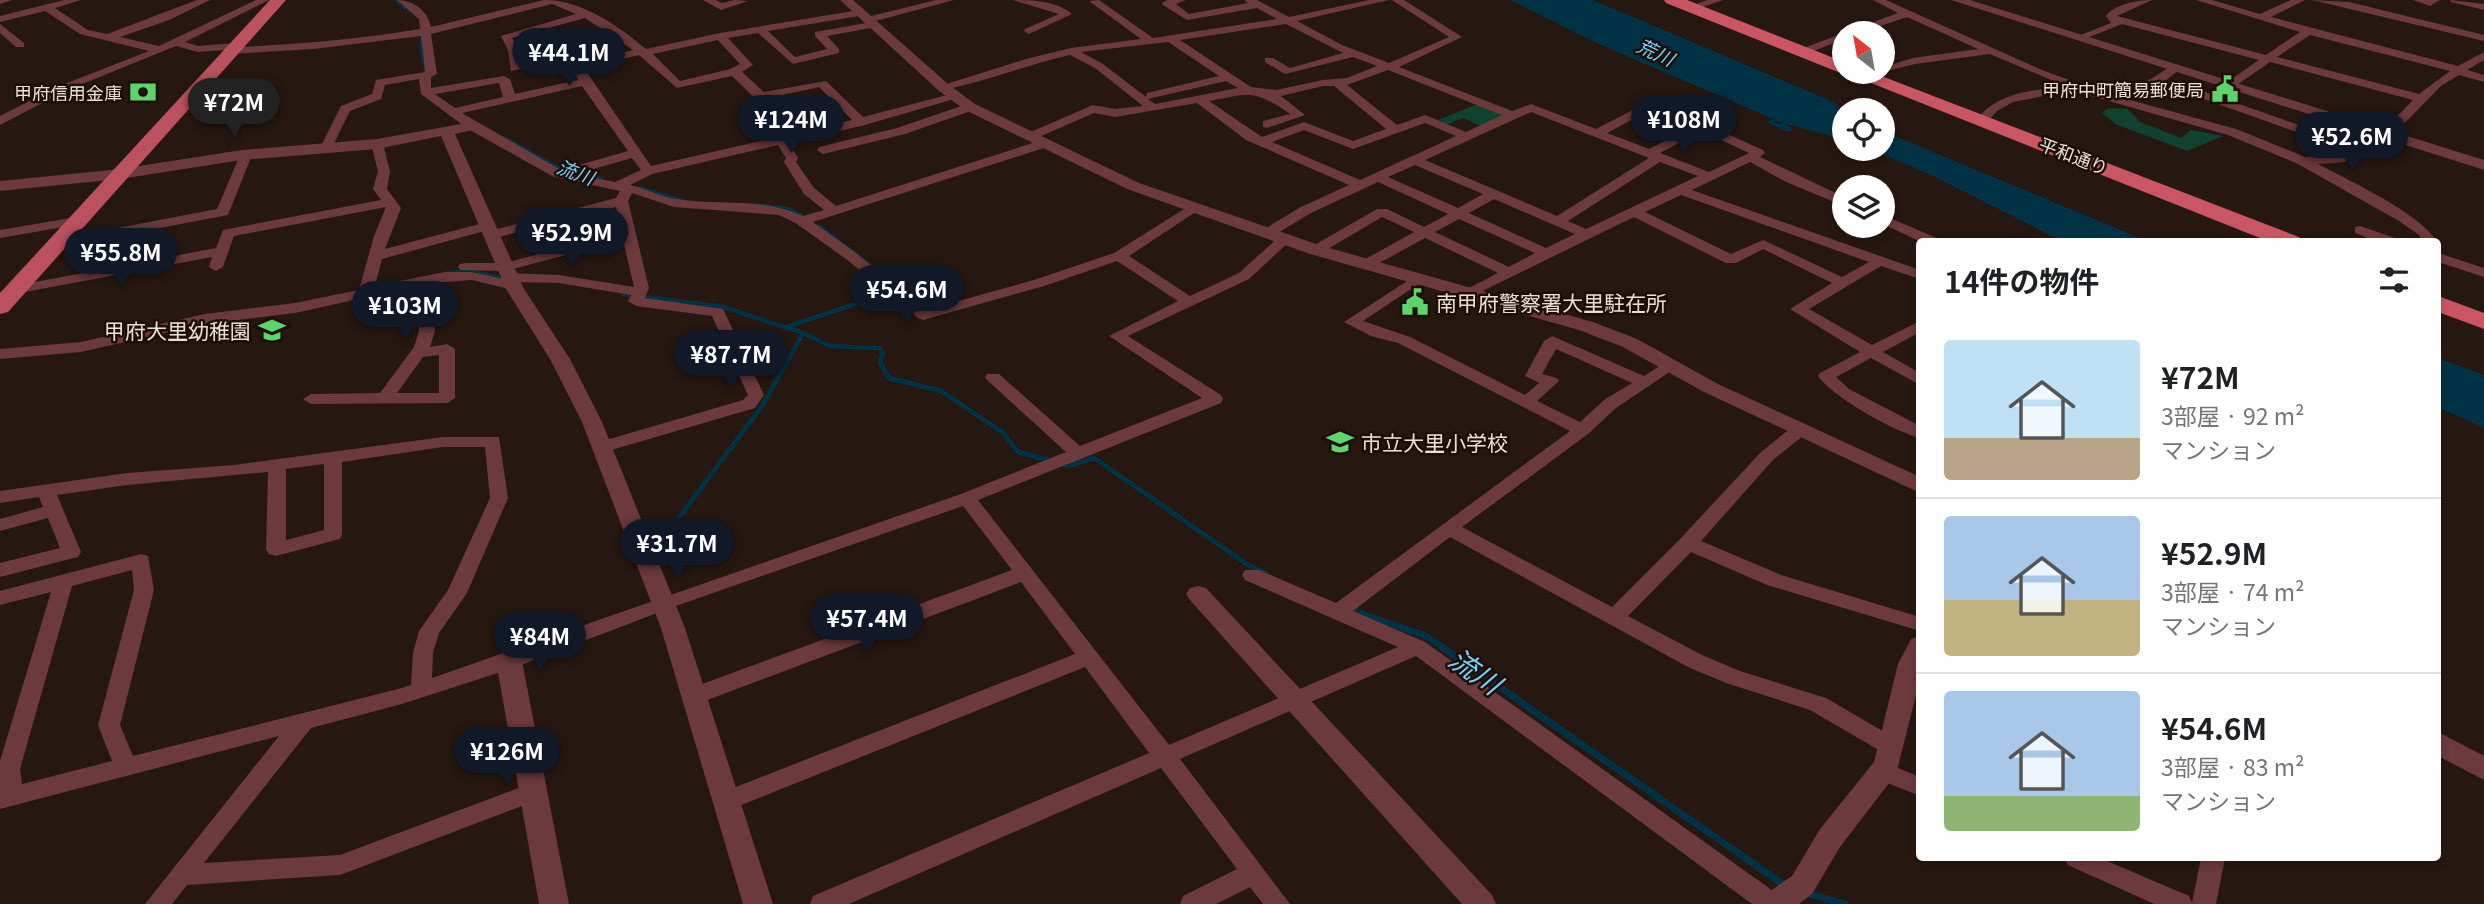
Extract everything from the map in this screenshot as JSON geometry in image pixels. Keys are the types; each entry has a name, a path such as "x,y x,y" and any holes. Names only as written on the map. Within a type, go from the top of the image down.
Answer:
{"highway":[{"path":"1672,0 1832,63"},
{"name":"平和通り","path":"1895,83 2281,238"},
{"path":"2441,304 2484,322"}],"main road":[{"path":"0,306 278,0"}],"street":[{"path":"0,1 9,0 20,15"},
{"path":"0,19 76,0"},
{"path":"107,38 165,18 205,0"},
{"path":"0,121 61,89 176,43 264,0"},
{"path":"326,148 345,109 377,96 380,82 431,75 424,18 402,0"},
{"path":"176,43 198,49 233,49 322,47 378,41 427,32 554,0 589,14 615,29 677,85 734,72 747,65 720,36"},
{"path":"708,0 721,7 743,1"},
{"path":"846,0 956,97 1037,141 1133,186 1316,250 1586,326 1630,343 1711,388 1798,431 1916,484"},
{"path":"761,30 793,61 835,51 819,34 866,19 949,0"},
{"path":"1018,0 1058,9 1067,14 1029,31"},
{"path":"1181,0 1167,3 1187,17 1253,2 1284,21 1354,53 1512,115"},
{"path":"376,256 489,230 622,192 648,171 861,122 956,97 1071,51 1284,21 1384,0"},
{"path":"802,221 1037,141 1093,109 1115,113 1248,90 1290,92 1323,83 1349,81 1457,37 1397,0"},
{"path":"1691,8 1718,0"},
{"path":"1878,0 2087,91 2182,103 2358,150"},
{"path":"1957,0 2484,164"},
{"path":"2078,38 2117,24 2111,16 2114,13 2147,0"},
{"path":"2201,0 2484,79"},
{"path":"2262,18 2300,0"},
{"path":"2317,0 2349,5 2484,38"},
{"path":"2396,18 2416,4 2435,0"},
{"path":"2455,0 2484,8"},
{"path":"1094,1 1150,41"},
{"path":"47,8 71,26 107,38 160,50"},
{"path":"1885,21 1908,13"},
{"path":"514,69 514,50 506,37 589,14"},
{"path":"648,171 585,82 577,66 720,36 866,19"},
{"path":"2115,19 2421,98"},
{"path":"0,27 20,45"},
{"path":"2230,85 2308,31"},
{"path":"1170,38 1248,90"},
{"path":"1802,52 1832,40"},
{"path":"1071,51 1099,66 1151,107"},
{"path":"1895,66 1913,61 1990,51"},
{"path":"1269,60 1289,72 1354,53"},
{"path":"2303,162 2340,159 2387,134 2421,98 2458,70 2484,55"},
{"path":"2152,83 2175,68"},
{"path":"734,72 773,109 770,130 792,158 790,162 809,191 834,210"},
{"path":"425,75 425,92"},
{"path":"1141,98 1228,77"},
{"path":"425,92 504,79 510,99"},
{"path":"453,112 585,82"},
{"path":"1337,82 1373,114 1396,130"},
{"path":"760,96 822,83 861,122"},
{"path":"1982,120 1993,108 2028,95 2104,92 2152,83 2178,86 2182,103 2232,132 2303,162 2404,218 2428,238"},
{"path":"425,92 472,126 559,174 674,203 764,208 783,212 802,221 923,315 1039,283 1119,256 1192,208"},
{"path":"1267,124 1299,115 1268,93"},
{"path":"823,150 901,131 956,97"},
{"path":"1198,98 1212,111 1261,142 1360,185"},
{"path":"1472,292 1546,253 1759,153 1652,104 1597,133"},
{"path":"1266,234 1306,210 1531,108 1709,176"},
{"path":"1261,142 1304,126 1353,145 1424,120 1466,136"},
{"path":"0,186 120,174 246,155 377,144 472,126"},
{"path":"1557,222 1655,155 1703,127"},
{"path":"446,131 510,279 559,359 592,422 663,603 758,904"},
{"path":"367,287 381,236 394,208 380,190 384,171 377,144"},
{"path":"559,174 636,153"},
{"path":"55,244 223,212 246,155"},
{"path":"1750,157 1832,197"},
{"path":"1415,160 1586,234"},
{"path":"1378,177 1546,253"},
{"path":"1680,190 1880,261 1916,271"},
{"path":"622,192 639,295"},
{"path":"1367,264 1494,194"},
{"path":"216,267 228,233 389,202"},
{"path":"1316,250 1382,212 1510,274"},
{"path":"1634,212 1731,260 1763,244 1843,283"},
{"path":"0,234 76,221"},
{"path":"1895,224 1925,238"},
{"path":"2360,230 2381,238"},
{"path":"0,354 81,347 205,319 295,308 443,269 510,279 629,234"},
{"path":"64,581 9,769 6,798 421,690 509,661 663,603 967,498 1215,399 1117,336 1244,276 1284,240"},
{"path":"14,290 222,251"},
{"path":"1119,256 1189,302"},
{"path":"2441,258 2484,273"},
{"path":"1880,261 1798,309 1916,378"},
{"path":"367,287 459,275 559,279 718,312 756,395 749,404 601,447"},
{"path":"1418,278 1352,322 1377,333 1404,340 1582,430"},
{"path":"384,400 418,353 427,331 425,280"},
{"path":"1916,328 1826,376 1843,393 1916,431"},
{"path":"1526,402 1551,381 1533,376 1552,341 1644,382"},
{"path":"311,399 447,398 447,349 418,353"},
{"path":"1342,610 1582,430 1610,404 1672,365"},
{"path":"993,377 1068,459"},
{"path":"1614,617 1688,543 1767,456 1798,431"},
{"path":"0,497 127,479 234,471 443,442 493,441 499,498 457,593 429,631 423,653 421,690"},
{"path":"277,464 276,549 333,534 333,456"},
{"path":"0,570 71,552 46,491"},
{"path":"967,498 1278,904"},
{"path":"0,525 54,510"},
{"path":"1449,528 1695,662 1818,704 1916,783"},
{"path":"1688,543 1774,580 1916,624"},
{"path":"0,598 141,561 144,590 110,725 126,767"},
{"path":"694,696 1025,573"},
{"path":"1252,575 1342,610 1418,647 1782,898 1830,838 1887,758 1916,662"},
{"path":"1198,594 1482,904"},
{"path":"822,904 1418,647"},
{"path":"726,801 1090,657"},
{"path":"509,661 554,904"},
{"path":"157,904 303,722"},
{"path":"2441,745 2484,769"},
{"path":"181,875 340,865 532,792"},
{"path":"2084,861 2180,904"},
{"path":"2204,904 2212,861"},
{"path":"1192,904 1254,873"}],"green space":[{"path":"1477,104 1508,117 1485,128 1463,118 1446,125 1436,121"},
{"path":"2109,108 2128,109 2140,122 2181,138 2191,130 2223,136 2187,151 2115,124 2102,113"}],"water":[{"name":"荒川","path":"1510,0 1593,0 1832,101 1832,137 1780,122 1592,41"},
{"path":"1895,136 2140,238 2056,238 1929,174 1895,160"},
{"path":"2441,359 2484,375 2484,428 2441,408"}],"waterway":[{"name":"流川","path":"396,0 410,11"},
{"name":"流川","path":"422,37 421,49 427,75"},
{"path":"1775,120 1770,122 1787,130 1790,129 1781,125 1787,124"},
{"name":"流川","path":"505,138 541,158"},
{"name":"流川","path":"538,157 560,169 602,179"},
{"name":"流川","path":"639,188 683,201"},
{"name":"流川","path":"756,205 789,209 806,218"},
{"path":"786,327 900,289 820,227"},
{"path":"447,273 468,271 506,279"},
{"path":"623,294 724,307 803,333"},
{"path":"791,355 803,333"},
{"path":"803,333 830,346 880,348 882,355"},
{"path":"663,549 675,523 762,406 792,353"},
{"path":"883,353 880,362 889,378 941,391 1002,432 1018,452 1051,461"},
{"name":"流川","path":"1060,463 1068,466 1094,458 1248,565 1265,573"},
{"name":"流川","path":"1348,609 1426,636 1787,887"},
{"name":"流川","path":"1806,893 1845,904"}],"place":[{"name":"甲府中町簡易郵便局","path":"2225,89"},
{"name":"甲府信用金庫","path":"143,92"},
{"name":"南甲府警察署大里駐在所","path":"1415,302"},
{"name":"甲府大里幼稚園","path":"272,330"},
{"name":"市立大里小学校","path":"1340,442"}]}
